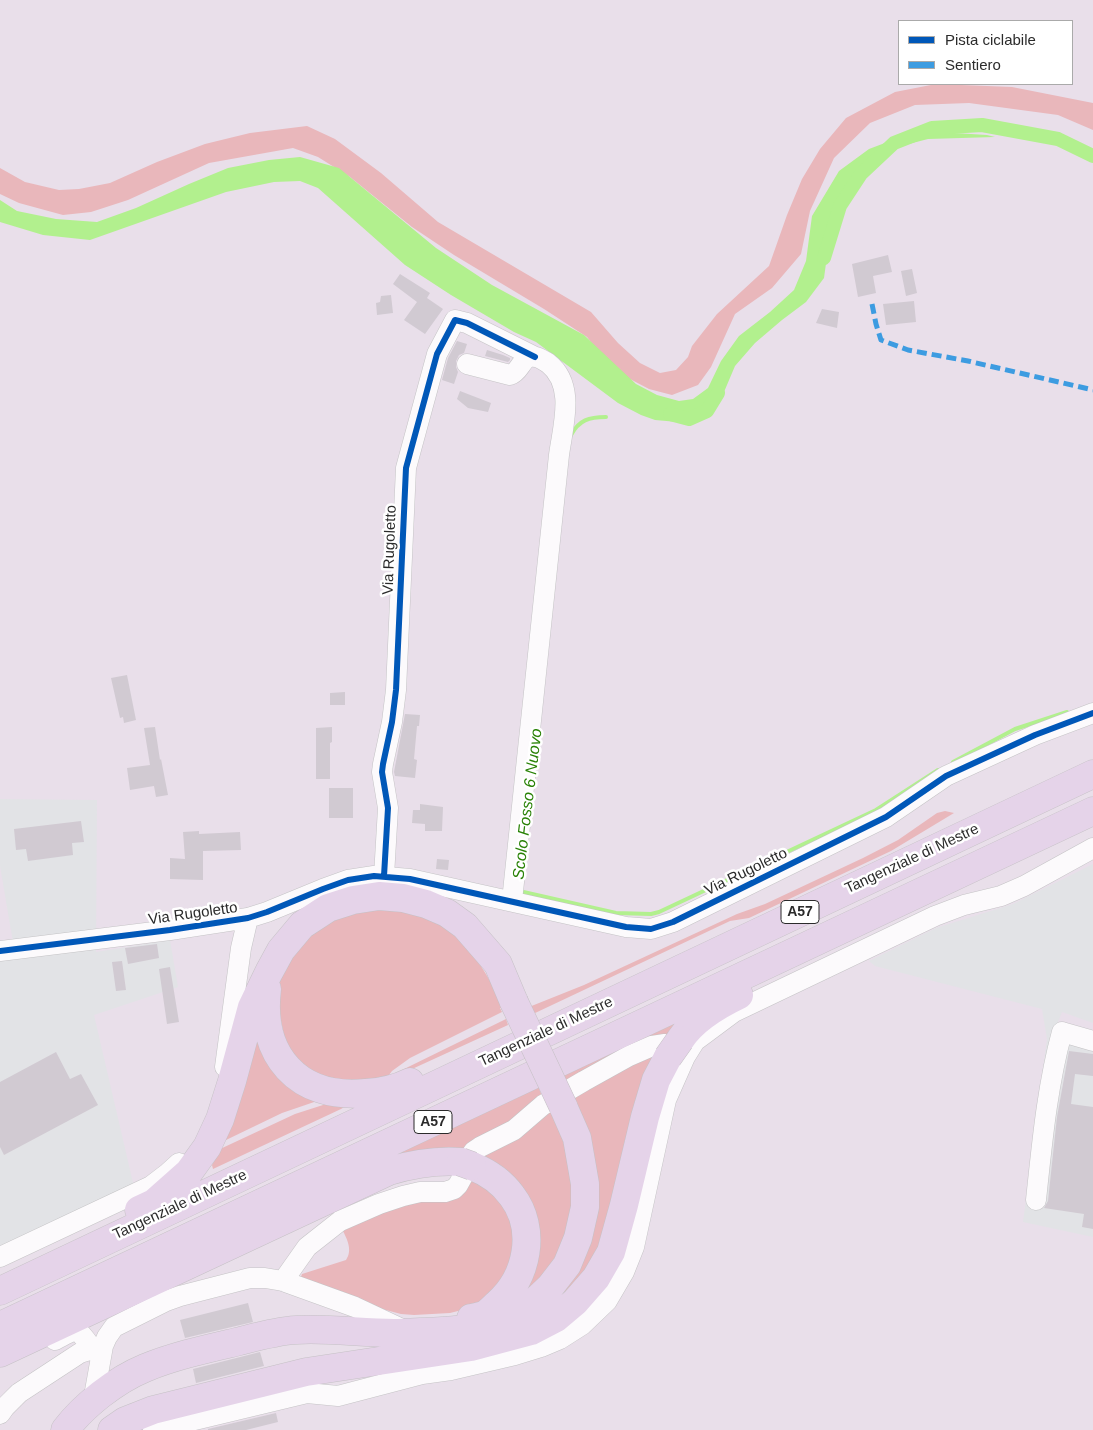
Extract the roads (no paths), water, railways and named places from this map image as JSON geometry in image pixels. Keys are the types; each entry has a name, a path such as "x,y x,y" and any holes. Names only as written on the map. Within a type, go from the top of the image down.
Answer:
{"highway":[{"name":"Tangenziale di Mestre","path":"0,1291 1093,774"},
{"name":"A57","path":"0,1326 1093,811"},
{"name":"A57","path":"0,1286 67,1243 154,1203 189,1172 207,1147 220,1119 252,1007 281,950 302,925 328,908 354,900 379,896 403,898 426,904 447,913 465,926 498,964 577,1138 585,1184 585,1207 578,1238 567,1265 550,1287 533,1303 500,1321 418,1339"},
{"name":"A57","path":"65,1430 76,1416 93,1402 130,1376 146,1368 185,1355 260,1336 293,1330 322,1329 393,1333 471,1347 531,1330 556,1318 575,1302 596,1278 611,1252 656,1080 678,1051 686,1030 721,1004 830,951 866,918"},
{"name":"A57","path":"269,972 265,1005 268,1029 275,1049 287,1068 305,1083 322,1090 348,1095 383,1092 402,1086 483,1048 507,1051"},
{"name":"A57","path":"0,1353 389,1171 429,1162 447,1161 466,1164 495,1178 512,1195 526,1230 524,1261 516,1281 507,1295 486,1314 418,1339 306,1372 153,1410 125,1421 112,1430"}],"street":[{"name":"Via Rugoletto","path":"384,876 388,808 382,772 396,690 406,468 437,354 456,320 546,361 557,372 563,383 566,399 556,475 512,901"},
{"path":"467,364 510,374 516,372 527,358 535,357"},
{"name":"Via Rugoletto","path":"0,951 170,930 248,918 348,880 384,876 410,879 626,927 650,929 674,922 886,817 946,776 1035,735 1093,713"},
{"path":"153,1430 307,1393 338,1396 422,1374 451,1370 515,1355 542,1347 560,1339 582,1325 607,1301 624,1272 634,1247 678,1051 695,1041 734,1012 935,916 964,905 1001,896 1024,886 1093,848"},
{"path":"0,1257 151,1186 168,1174 203,1136 210,1123 222,1087 241,948 248,918"},
{"path":"1036,1200 1047,1105 1062,1032 1093,1041"},
{"path":"283,1281 307,1247 340,1221 403,1196 420,1192 445,1192 454,1189 463,1176 466,1162 474,1151 480,1146 514,1130 543,1105 629,1056 652,1046 665,1044 678,1051"},
{"path":"0,1414 19,1393 80,1353 98,1347 114,1327 180,1296 250,1278 283,1281 355,1306 418,1339"},
{"path":"0,1366 74,1331 79,1332 98,1347"},
{"path":"93,1402 98,1347"}],"waterway":[{"path":"824,258 840,206 861,174 894,143 932,128 982,125 1058,139 1093,156"},
{"path":"670,414 689,419 707,411 718,393"},
{"name":"Scolo Fosso 6 Nuovo","path":"571,435 577,426 585,420 606,417"},
{"name":"Scolo Fosso 6 Nuovo","path":"953,762 1015,729 1067,712"},
{"name":"Scolo Fosso 6 Nuovo","path":"519,891 616,913 651,914 659,912 876,810 938,770"}]}
